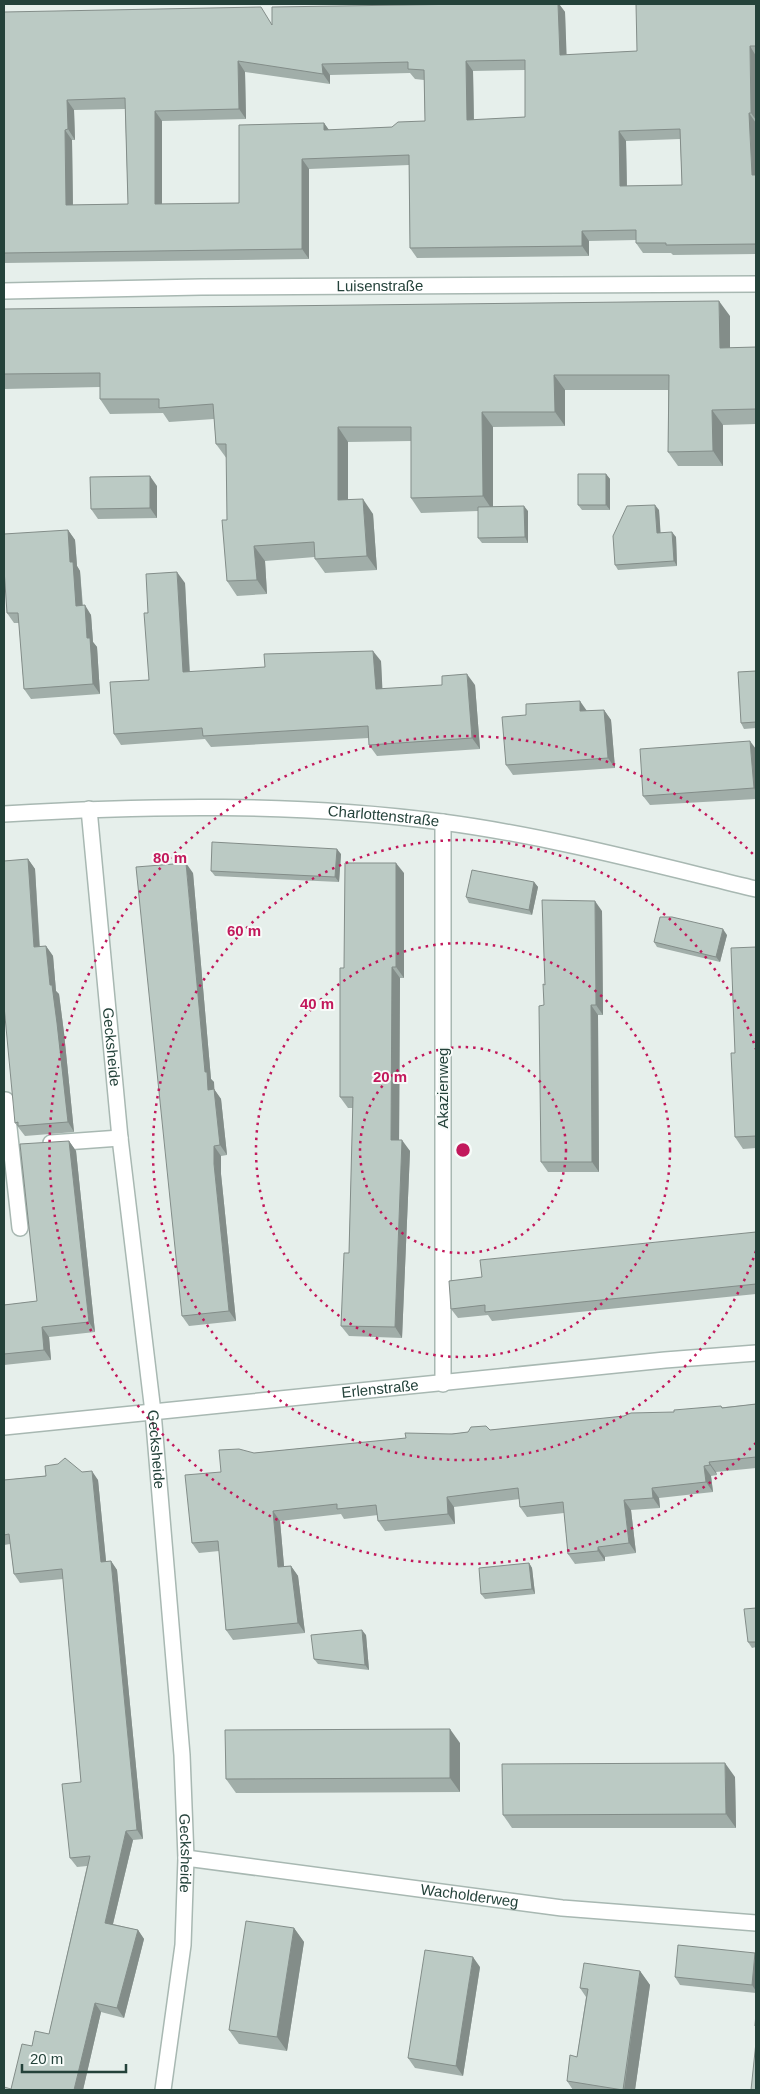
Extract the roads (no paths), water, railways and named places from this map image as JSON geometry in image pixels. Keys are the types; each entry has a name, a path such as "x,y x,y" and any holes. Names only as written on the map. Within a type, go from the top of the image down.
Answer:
{"street":[{"name":"Luisenstraße","path":"4,291 210,286 756,284"},
{"name":"Charlottenstraße","path":"4,814 89,809 278,809 355,812 443,822 536,838 756,889"},
{"name":"Gecksheide","path":"89,809 120,1138 153,1412 182,1755 186,1858 183,1945 163,2090"},
{"name":"Akazienweg","path":"443,822 443,1384"},
{"path":"6,1100 22,1146 20,1228"},
{"path":"22,1146 120,1138"},
{"name":"Erlenstraße","path":"4,1427 665,1360 756,1353"},
{"name":"Wacholderweg","path":"186,1858 562,1908 756,1923"}]}
